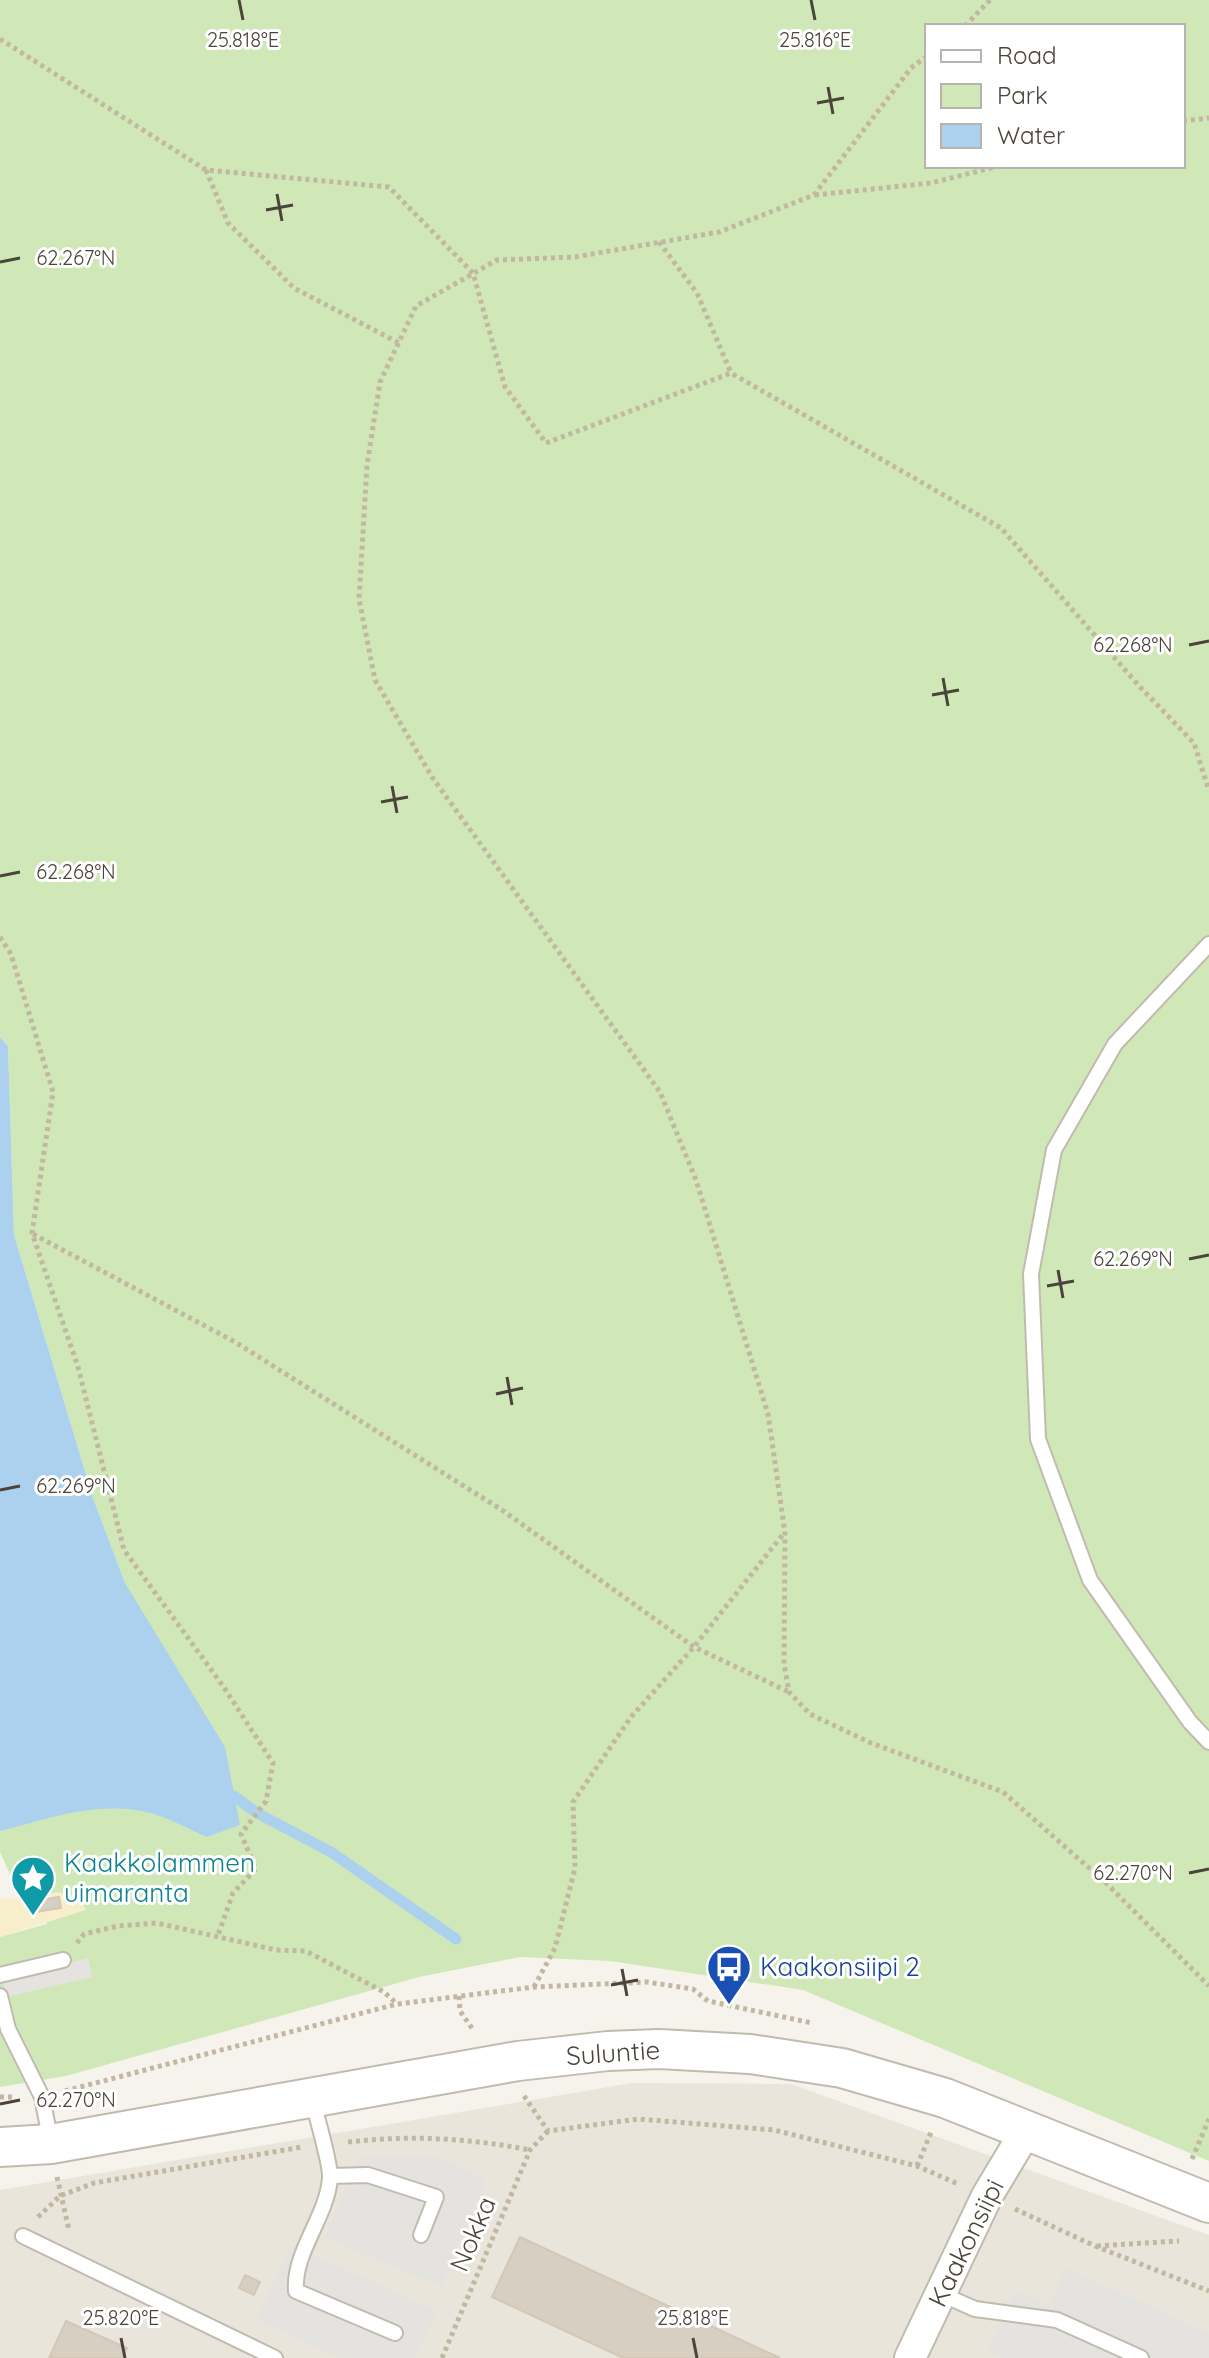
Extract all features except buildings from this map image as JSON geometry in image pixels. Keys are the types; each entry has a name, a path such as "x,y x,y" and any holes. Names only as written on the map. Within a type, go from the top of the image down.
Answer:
{"street":[{"name":"Suluntie","path":"2,2155 518,2061 659,2049 750,2054 842,2068 945,2098 1209,2203"},
{"name":"Kaakonsiipi","path":"910,2358 987,2196 1026,2131"}],"lane":[{"path":"1209,944 1115,1044 1054,1150 1031,1274 1038,1439 1090,1580 1190,1722 1209,1742"},
{"path":"0,1975 63,1960"},
{"path":"0,1996 8,2029 42,2097 51,2144"},
{"path":"312,2097 330,2176 317,2223 295,2273 296,2291 395,2333"},
{"path":"330,2176 368,2175 436,2197 421,2235"},
{"path":"23,2236 275,2358"},
{"path":"941,2294 975,2309 1057,2320 1141,2358"}],"path":[{"path":"967,24 990,0"},
{"path":"0,39 206,170 389,187 473,273 505,387 546,443 731,373"},
{"path":"814,195 911,68 925,58"},
{"path":"1185,121 1209,118"},
{"path":"789,1692 784,1664 785,1533 768,1414 696,1180 660,1092 432,777 375,680 359,599 367,465 380,382 416,306 497,260 575,257 719,232 814,195 931,183 991,168"},
{"path":"206,170 228,223 294,288 399,343"},
{"path":"658,242 697,293 731,373 1001,528 1140,687 1194,743 1209,791"},
{"path":"0,937 11,954 53,1092 32,1233 78,1367 124,1550 223,1686 273,1763 266,1801 241,1834 256,1869 233,1893 218,1935"},
{"path":"32,1233 235,1342 502,1510 694,1647 789,1692 810,1714 871,1743 1003,1792 1106,1883 1209,1986"},
{"path":"534,1987 555,1948 575,1868 573,1802 631,1717 694,1647 785,1533"},
{"path":"63,1960 84,1934 118,1926 157,1923 276,1950 306,1951 384,1992 397,2004"},
{"path":"459,1996 460,2011 477,2035"},
{"path":"520,2091 548,2131 638,2119 774,2130 917,2166 1095,2246 1209,2291"},
{"name":"Nokka","path":"442,2358 530,2150 548,2131"},
{"path":"23,2236 60,2196 94,2183 322,2145 391,2137 458,2140 530,2150"},
{"path":"51,2144 67,2224 83,2264"},
{"path":"1095,2246 1179,2241"}],"shaded area":[{"path":"88,1958 92,1977 6,1997 2,1978"},
{"path":"632,2083 791,2084 1209,2235 1209,2358 0,2358 0,2190"},
{"path":"360,2156 441,2158 486,2180 441,2286 325,2238"},
{"path":"291,2245 437,2311 415,2358 341,2358 257,2320"},
{"path":"1066,2268 1209,2333 1209,2358 1001,2358 987,2352 1015,2290 1049,2305"}],"green space":[{"path":"0,0 1209,0 1209,2161 803,1990 610,1961 520,1957 419,1977 66,2076 0,2087 0,1937 47,1924 36,1897 21,1899 0,1852 0,1798 125,1583 93,1498 14,1235 8,1046 0,1037"}],"sand":[{"name":"Kaakkolammen uimaranta","path":"58,1892 80,1898 86,1910 0,1937 0,1898 21,1899"}],"water":[{"path":"0,1037 8,1046 14,1235 93,1498 125,1583 225,1747 240,1825 207,1837 158,1815 124,1809 70,1813 0,1831"}],"waterway":[{"path":"234,1796 257,1813 331,1852 456,1939"}],"place":[{"name":"Kaakkolammen uimaranta","path":"33,1917"},
{"name":"Kaakonsiipi 2","path":"729,2006"}]}
